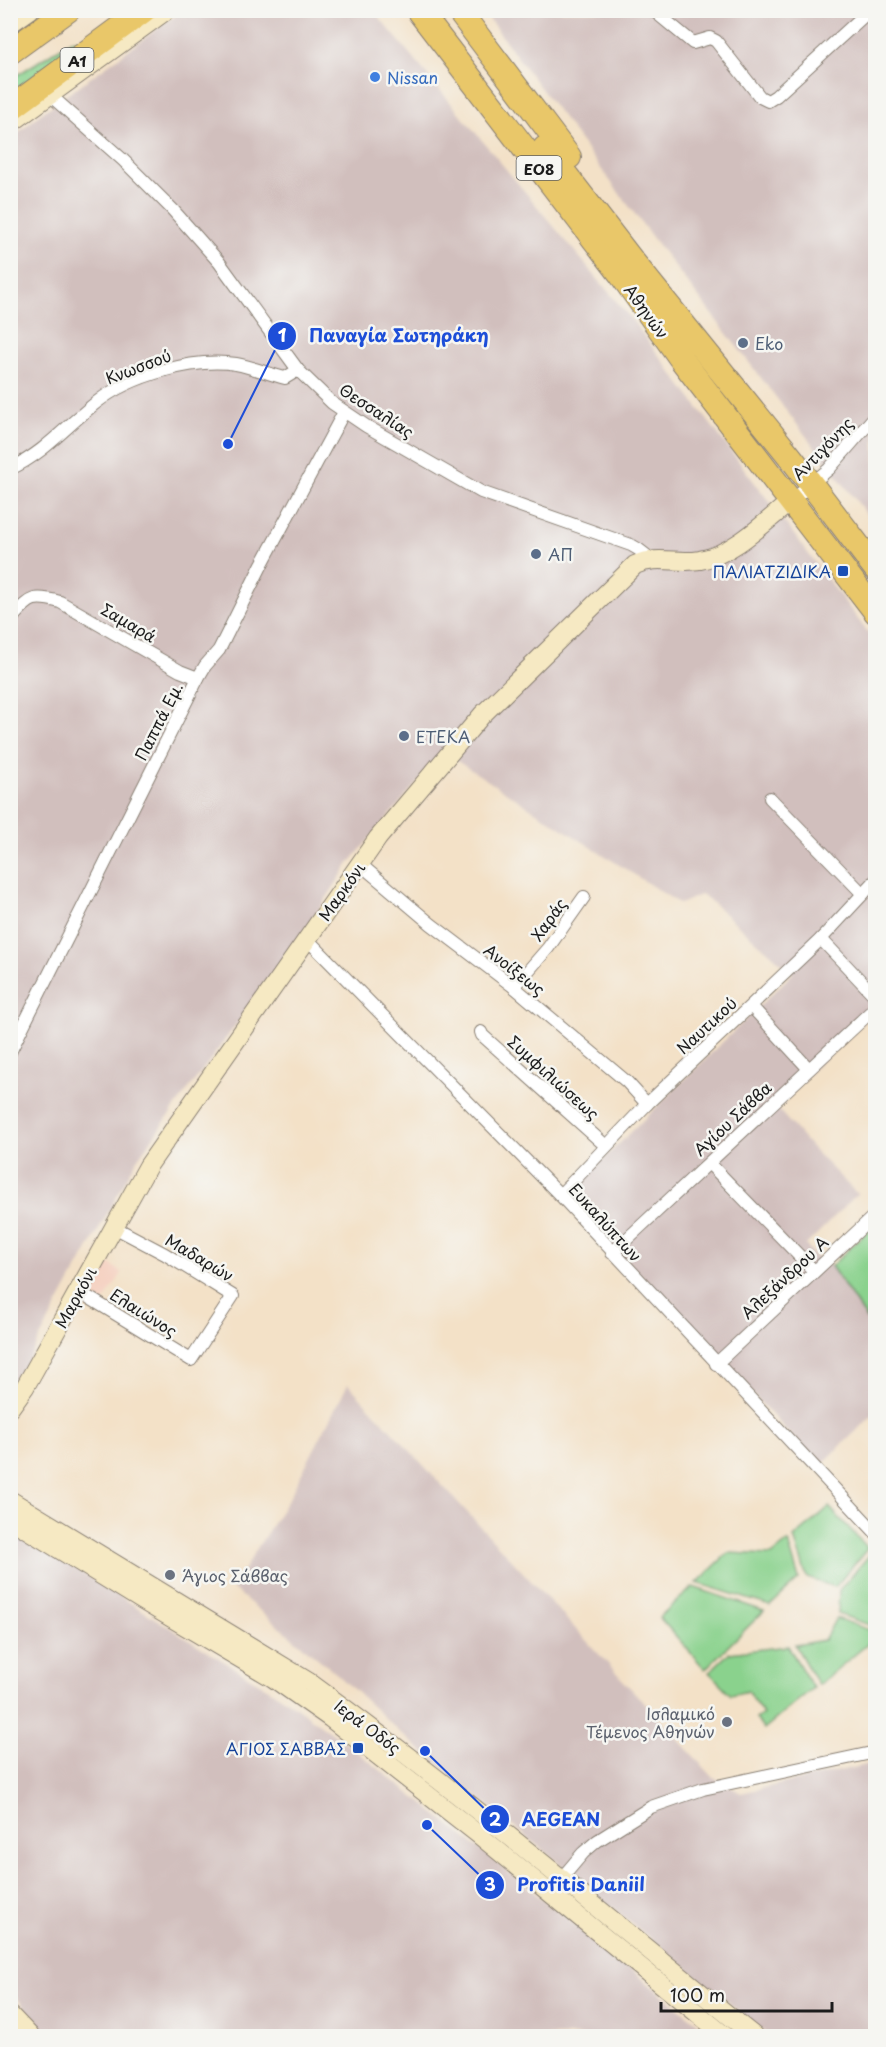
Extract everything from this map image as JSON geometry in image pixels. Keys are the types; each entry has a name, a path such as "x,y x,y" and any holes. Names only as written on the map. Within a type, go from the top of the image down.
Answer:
{"highway":[{"path":"10,52 68,10"},
{"name":"Α1","path":"10,109 144,10"},
{"path":"399,10 609,281 650,330 682,360"},
{"name":"Αθηνών","path":"418,10 465,58 633,262 876,569"},
{"name":"Αθηνών","path":"439,10 465,58 682,360 876,612"},
{"path":"458,10 644,254 699,343"}],"main road":[{"path":"10,24 30,10"},
{"path":"10,124 167,10"},
{"path":"651,559 697,560 716,555 729,548 790,502"},
{"name":"Μαρκόνι","path":"10,1408 25,1387 148,1166 378,838 482,715 631,568 651,559"},
{"name":"Ιερά Οδός","path":"10,1500 309,1682 408,1757 561,1879 754,2037"},
{"name":"Ιερά Οδός","path":"10,1520 273,1678 330,1718 430,1796 725,2037"},
{"path":"10,2015 30,2037"}],"street":[{"path":"653,10 693,43 710,38 716,41 760,97 768,101 870,10"},
{"name":"Θεσσαλίας","path":"50,95 123,160 172,209 219,262 298,370 320,393 344,412 481,492 622,542 638,549 651,559"},
{"name":"Κνωσσού","path":"10,469 48,446 98,401 122,387 169,369 204,363 236,364 285,378 298,370"},
{"name":"Παππά Εμ.","path":"10,1052 198,678 219,650 262,564 344,412"},
{"name":"Αντιγόνης","path":"790,502 829,469 876,415"},
{"name":"Σαμαρά","path":"10,620 29,600 42,597 60,602 180,671 198,678"},
{"path":"770,798 863,894"},
{"name":"Ανοίξεως","path":"360,864 627,1082 647,1104"},
{"name":"Ναυτικού","path":"560,1195 647,1104 821,939 876,880"},
{"name":"Χαράς","path":"513,987 548,948 584,897"},
{"name":"Ευκαλύπτων","path":"307,939 560,1195 876,1533"},
{"path":"821,939 876,997"},
{"path":"751,1006 809,1069"},
{"name":"Αγίου Σάββα","path":"612,1253 876,1006"},
{"name":"Συμφιλιώσεως","path":"481,1032 606,1146"},
{"path":"709,1162 814,1271"},
{"name":"Αλεξάνδρου Α","path":"716,1364 876,1214"},
{"name":"Μαδαρών","path":"114,1227 165,1254 233,1296 191,1360"},
{"name":"Ελαιώνος","path":"78,1291 191,1360"},
{"path":"561,1879 597,1841 651,1807 703,1790 876,1752"}],"shaded area":[{"path":"182,11 374,11 632,320 875,642 875,1010 775,1106 857,1194 806,1245 815,1256 831,1266 875,1331 875,1413 820,1466 566,1196 793,973 702,894 680,904 443,752 350,862 305,931 137,1159 11,1391 11,139 38,116"},
{"path":"483,11 875,11 875,525 655,241"},
{"path":"102,1258 122,1273 103,1303 83,1291"},
{"path":"348,1384 714,1778 741,1793 875,1763 875,2036 769,2036 403,1735 337,1674 232,1588 289,1498"},
{"path":"10,1528 286,1700 355,1750 714,2036 49,2036 11,1991"}],"green space":[{"path":"74,39 78,43 11,93 11,79"},
{"path":"875,1224 875,1331 831,1266"},
{"path":"829,1507 868,1548 835,1587 807,1578 794,1538"},
{"path":"788,1542 799,1579 770,1606 697,1583 728,1553 772,1555"},
{"path":"872,1552 875,1556 875,1627 838,1614 839,1590"},
{"path":"693,1587 764,1611 705,1669 659,1617"},
{"path":"836,1618 875,1632 875,1638 818,1685 795,1645 824,1640"},
{"path":"788,1646 813,1688 764,1729 756,1719 763,1714 748,1691 731,1695 709,1672 729,1653"}],"place":[{"name":"Nissan","path":"375,77"},
{"name":"Eko","path":"743,343"},
{"name":"Παναγία Σωτηράκη","path":"228,444"},
{"name":"ΑΠ","path":"536,554"},
{"name":"ΠΑΛΙΑΤΖΙΔΙΚΑ","path":"843,571"},
{"name":"ΕΤΕΚΑ","path":"404,736"},
{"name":"Άγιος Σάββας","path":"170,1575"},
{"name":"Ισλαμικό Τέμενος Αθηνών","path":"727,1722"},
{"name":"ΑΓΙΟΣ ΣΑΒΒΑΣ","path":"358,1748"},
{"name":"AEGEAN","path":"425,1751"},
{"name":"Profitis Daniil","path":"427,1825"}]}
